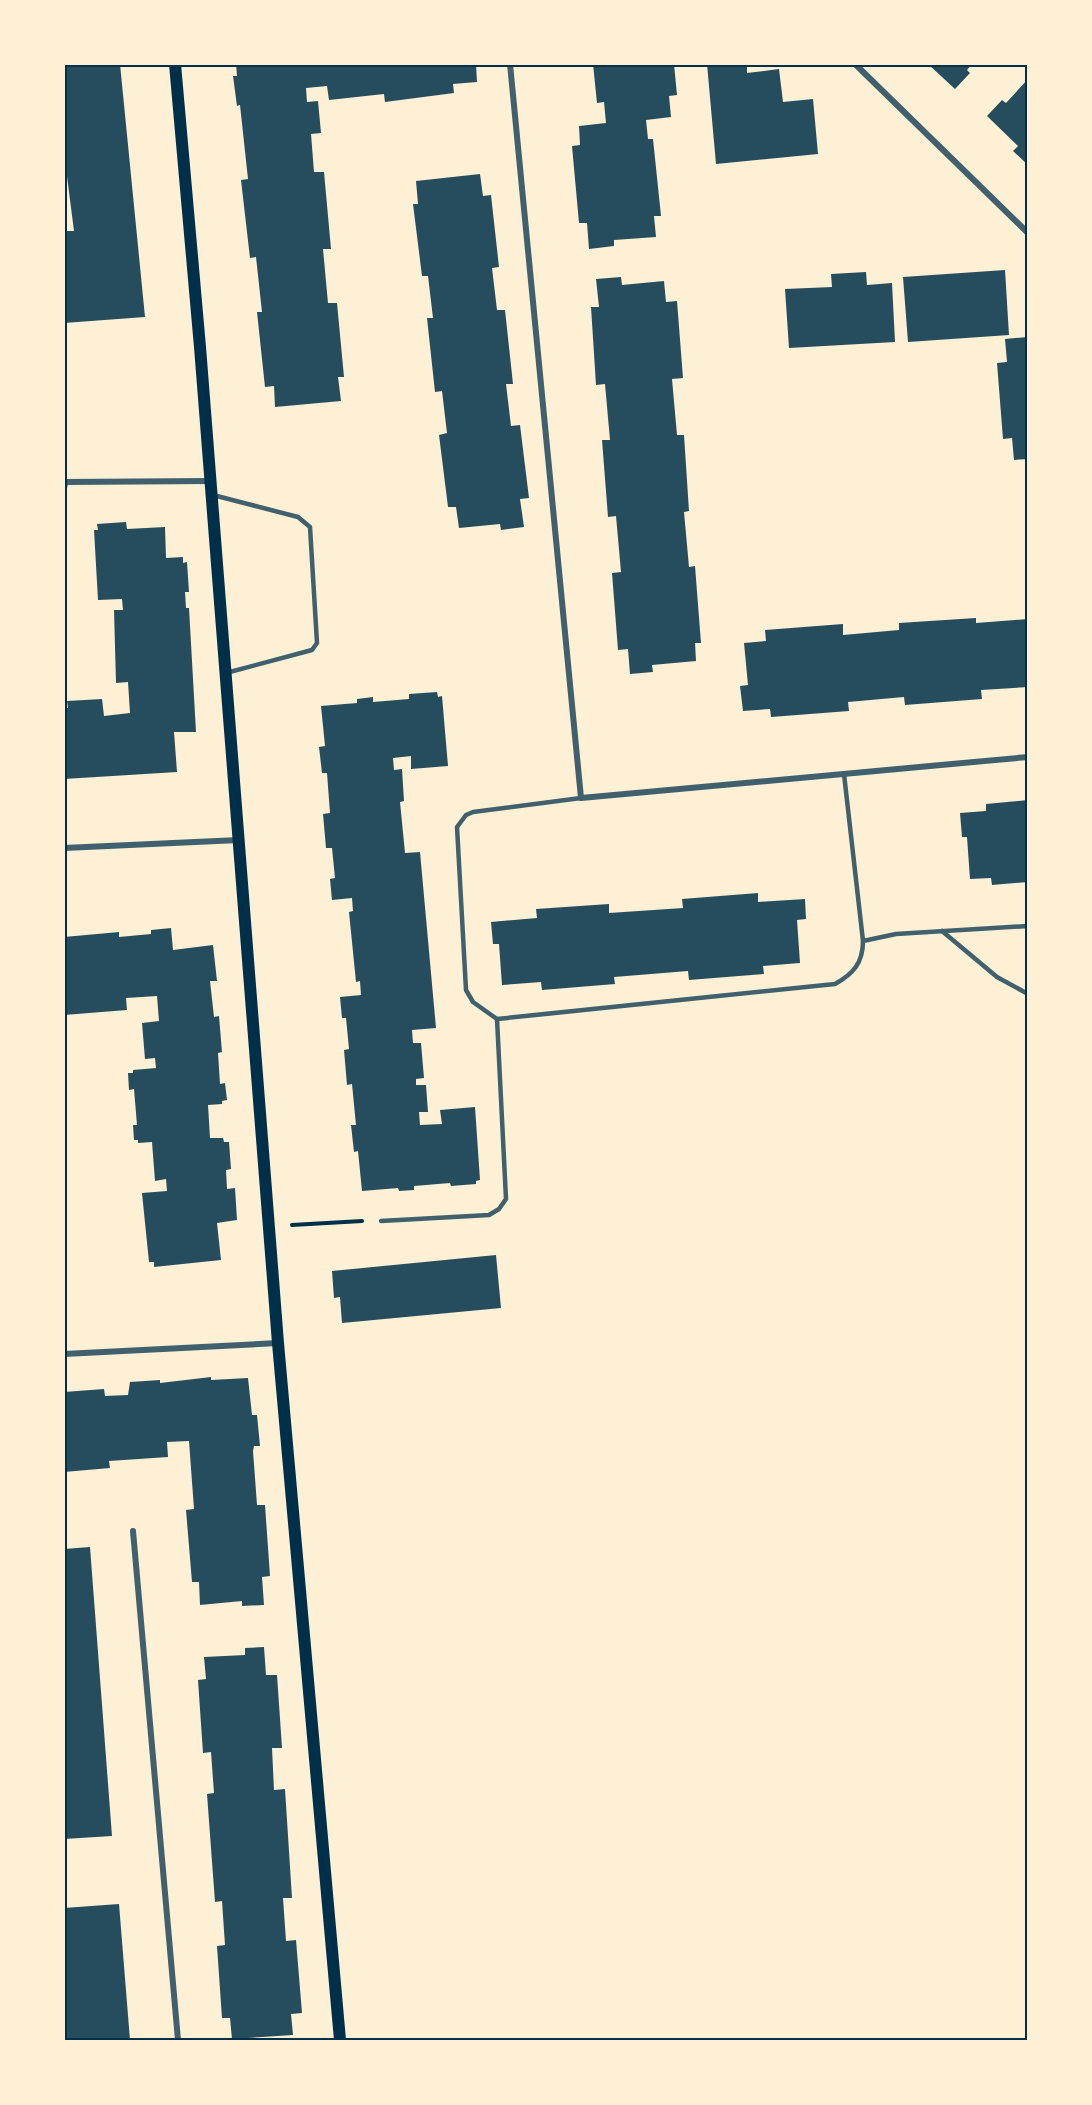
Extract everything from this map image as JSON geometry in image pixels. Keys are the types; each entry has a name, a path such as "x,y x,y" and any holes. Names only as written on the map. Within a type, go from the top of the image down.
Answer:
{"main road":[{"path":"175,64 240,840 278,1343 340,2040"}],"street":[{"path":"510,64 581,798 1028,757"},
{"path":"855,64 1028,233"},
{"path":"65,482 211,488"},
{"path":"64,848 240,840"},
{"path":"65,1354 278,1343"},
{"path":"133,1531 178,2040"}],"lane":[{"path":"64,492 65,482"},
{"path":"211,488 298,517 310,526 317,643 312,650 226,673"},
{"path":"581,798 473,812 466,815 457,827 466,990 473,1002 497,1019 835,984 857,967 863,954 844,774"},
{"path":"863,941 896,934 1028,926"},
{"path":"942,931 997,977 1028,994"},
{"path":"381,1221 489,1215 499,1209 506,1199 497,1019"},
{"path":"64,1347 65,1354"}],"path":[{"path":"269,1226 381,1221"}],"building":[{"path":"64,64 120,64 145,317 64,323 64,231 74,231 64,153"},
{"path":"236,64 476,64 477,82 453,84 454,93 385,102 384,94 329,100 327,86 306,88 307,102 318,101 321,133 311,134 314,172 324,172 331,249 323,249 328,303 337,303 344,377 338,377 341,401 275,407 274,386 265,387 257,312 262,312 256,257 250,258 241,180 248,179 240,105 237,106 233,76 237,76"},
{"path":"593,64 674,64 677,95 669,96 671,117 646,120 648,139 653,139 661,216 654,216 656,237 614,240 614,246 589,249 587,223 579,223 572,146 580,145 579,126 606,123 604,102 597,103"},
{"path":"707,64 747,64 747,73 779,69 783,102 813,99 818,154 716,164"},
{"path":"928,64 972,64 967,70 970,73 955,89"},
{"path":"1028,79 1028,165 1013,151 1018,146 987,116 1002,100 1006,103"},
{"path":"480,174 483,196 491,195 499,267 492,268 497,310 505,310 513,384 506,384 511,426 520,425 529,498 520,499 524,527 501,530 500,524 459,528 456,507 448,507 439,435 447,433 442,391 435,392 427,318 433,318 428,276 422,276 413,204 418,204 416,181"},
{"path":"1005,270 1009,335 908,342 903,277"},
{"path":"866,272 867,285 892,283 895,342 789,348 785,289 832,287 831,274"},
{"path":"621,277 622,285 664,281 666,302 677,301 683,378 672,379 677,435 684,435 689,511 684,512 689,567 695,566 701,643 695,643 696,661 652,665 653,672 630,674 628,649 618,650 612,573 621,572 616,516 608,517 602,440 610,440 605,384 596,385 591,307 599,307 596,279"},
{"path":"1028,337 1028,459 1014,460 1012,438 1003,439 997,363 1007,362 1005,339"},
{"path":"126,522 127,529 165,527 166,558 183,557 183,563 187,562 189,592 185,592 186,608 189,608 196,732 174,732 177,772 64,779 64,708 68,708 67,701 102,699 104,716 130,713 128,682 116,683 114,610 123,610 122,599 98,600 94,530 98,530 97,524"},
{"path":"976,618 976,623 1028,619 1028,687 981,690 982,699 905,705 904,697 848,702 849,711 771,717 770,709 743,711 740,686 748,685 744,643 766,641 765,630 843,624 843,635 899,630 899,623"},
{"path":"437,692 438,697 442,696 448,766 411,769 411,756 393,758 394,770 402,769 404,801 400,802 405,853 420,852 436,1028 412,1030 413,1043 421,1043 424,1078 416,1079 416,1085 426,1085 428,1112 419,1112 420,1125 442,1124 440,1110 475,1107 480,1180 476,1181 476,1184 451,1186 450,1183 414,1186 414,1190 399,1191 398,1188 362,1191 358,1151 354,1152 351,1125 356,1125 352,1084 347,1085 344,1050 349,1049 346,1018 342,1018 340,997 361,995 360,981 356,982 349,912 353,911 352,898 332,900 330,879 335,878 332,848 326,848 323,814 330,813 327,773 322,773 319,747 325,746 321,706 357,703 357,699 373,697 373,702 409,699 409,694"},
{"path":"1028,800 1028,882 992,885 991,878 970,879 967,837 962,837 960,813 986,811 986,804"},
{"path":"758,893 758,902 805,899 806,919 797,920 800,963 763,966 764,974 689,980 688,971 614,977 615,984 542,990 541,982 502,985 499,944 493,944 491,922 537,918 536,909 609,904 609,913 683,908 682,899"},
{"path":"171,928 173,950 213,945 217,981 210,981 214,1017 219,1016 222,1052 218,1053 220,1084 225,1083 227,1100 222,1101 222,1104 208,1105 210,1138 223,1138 224,1142 229,1142 231,1169 226,1170 227,1189 235,1188 237,1220 217,1223 221,1260 154,1267 154,1262 149,1262 142,1193 167,1191 166,1179 155,1181 152,1142 138,1143 138,1140 134,1140 133,1125 137,1125 134,1089 129,1090 128,1073 133,1073 133,1070 156,1068 155,1058 145,1059 142,1023 159,1021 157,996 126,998 127,1010 64,1015 64,937 119,932 119,937 151,934 151,930"},
{"path":"496,1255 501,1308 342,1323 340,1297 334,1298 332,1271"},
{"path":"211,1377 211,1380 248,1378 252,1415 257,1415 260,1446 254,1446 253,1451 257,1505 265,1505 270,1576 262,1577 264,1605 242,1606 242,1601 200,1605 199,1582 192,1582 186,1510 194,1509 189,1441 167,1442 168,1457 109,1461 110,1468 64,1472 64,1392 104,1389 105,1396 128,1395 130,1382 160,1380 160,1383"},
{"path":"90,1547 112,1836 64,1839 64,1549"},
{"path":"264,1647 266,1675 277,1675 282,1748 272,1748 274,1790 285,1789 292,1898 283,1898 286,1941 296,1940 302,2013 291,2014 293,2035 232,2039 230,2018 222,2018 217,1946 225,1945 222,1901 215,1902 207,1794 214,1793 211,1752 203,1753 198,1680 206,1679 204,1657 245,1655 245,1648"},
{"path":"119,1904 130,2040 64,2040 64,1908"}]}
